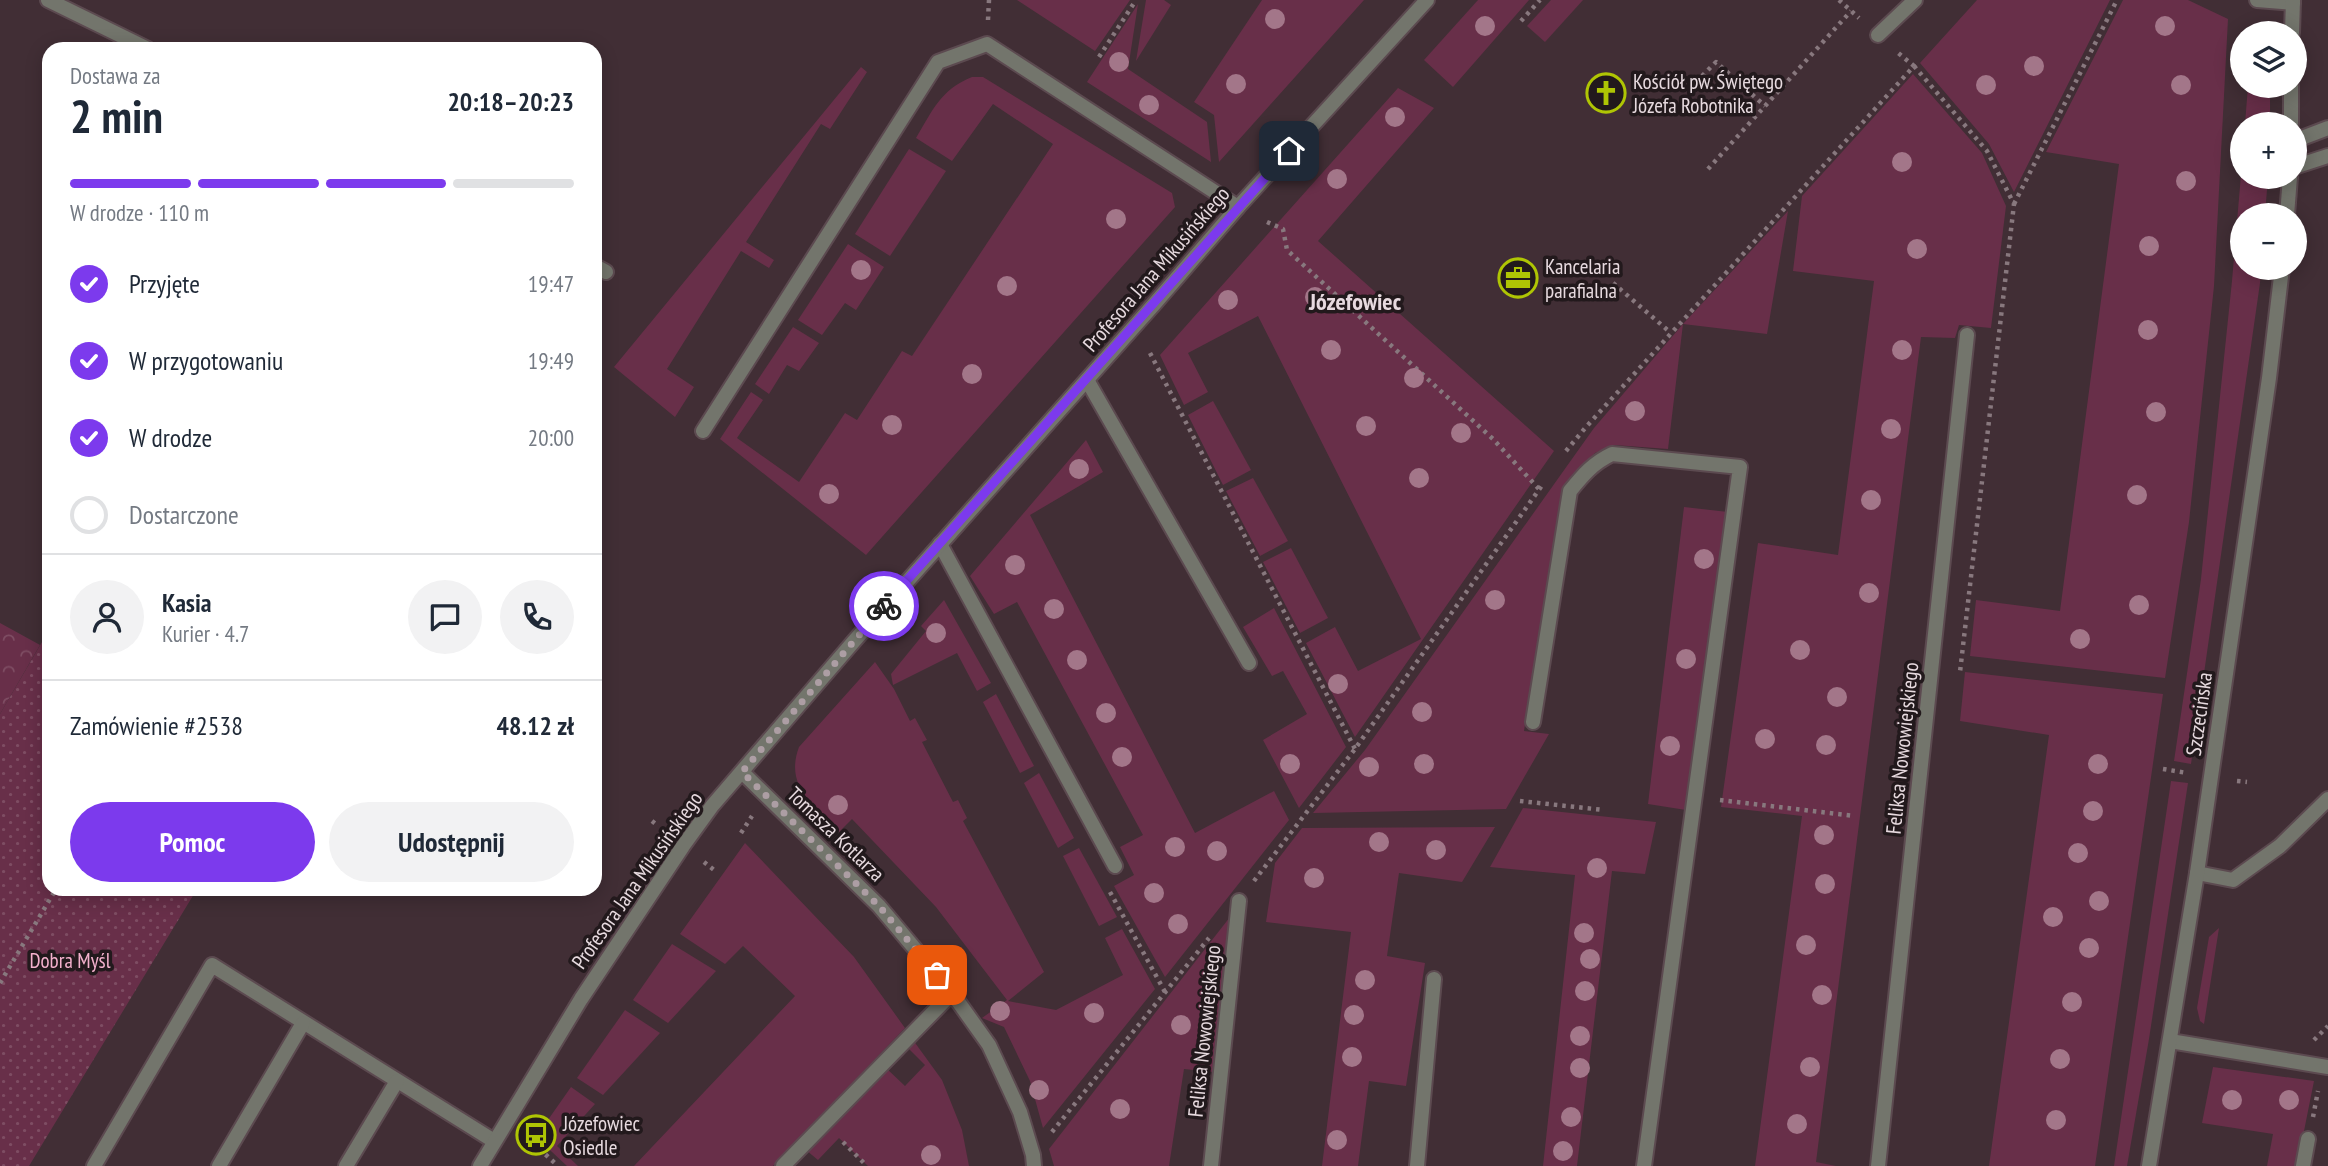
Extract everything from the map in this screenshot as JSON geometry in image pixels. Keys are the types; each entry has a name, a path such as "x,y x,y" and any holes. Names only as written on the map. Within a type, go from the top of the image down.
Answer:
{"street":[{"path":"48,0 134,42"},
{"name":"Profesora Jana Mikusińskiego","path":"480,1166 559,1033 712,806 855,639 1238,207 1427,0"},
{"path":"1878,35 1915,0"},
{"path":"2256,0 2293,1 2292,21"},
{"path":"703,431 938,62 986,44 1238,207"},
{"path":"2307,136 2328,128"},
{"path":"2307,163 2328,156"},
{"name":"Szczecińska","path":"2149,1166 2197,873 2269,378 2281,280"},
{"name":"Feliksa Nowowiejskiego","path":"1878,1166 1967,335"},
{"name":"Profesora Jana Mikusińskiego","path":"1087,380 1249,663"},
{"path":"1534,722 1570,491 1596,462 1612,454 1740,467 1644,1166"},
{"path":"940,544 1115,866"},
{"name":"Tomasza Kotlarza","path":"742,772 879,906 952,993 989,1045 1020,1112 1034,1160"},
{"path":"2197,873 2233,880 2280,846 2328,799"},
{"name":"Feliksa Nowowiejskiego","path":"1211,1166 1238,901"},
{"path":"94,1166 212,965 494,1141"},
{"path":"1417,1166 1434,979"},
{"path":"783,1166 952,993"},
{"path":"219,1166 303,1023"},
{"path":"2170,1041 2328,1067"},
{"path":"346,1166 397,1081"},
{"path":"2303,1166 2308,1139"}],"path":[{"path":"1098,57 1136,0"},
{"path":"1521,21 1540,0"},
{"path":"1563,456 1586,427 1914,66 1839,0"},
{"path":"2014,204 2116,0"},
{"path":"1708,169 1851,11"},
{"path":"1696,82 1716,62 1765,106"},
{"path":"1268,222 1283,229 1287,250 1493,439 1539,489"},
{"path":"1613,283 1671,333"},
{"path":"1150,353 1355,750"},
{"path":"1034,1160 1355,750 1547,478"},
{"path":"2163,769 2189,774"},
{"path":"1716,799 1854,816"},
{"path":"1520,802 1604,810"},
{"path":"741,833 754,813"},
{"path":"0,983 52,896"},
{"path":"1142,951 1165,992"},
{"path":"2312,1042 2328,1026"},
{"path":"2308,1139 2320,1083"},
{"path":"825,1123 867,1166"},
{"path":"533,1143 558,1166"}],"green space":[{"path":"1017,0 1130,0 1095,51"},
{"path":"1146,0 1164,0 1171,5 1136,61"},
{"path":"1262,0 1364,0 1219,162 1214,115 1194,102"},
{"path":"1478,0 1529,0 1453,87 1424,60"},
{"path":"1551,0 1583,0 1545,42 1527,26"},
{"path":"1977,0 2110,0 2014,192 1989,144 1920,63"},
{"path":"2123,0 2188,0 2228,19 2214,286 2189,522 2165,678 1970,656 1976,600 2060,611 2119,164 2046,152"},
{"path":"1138,4 1128,69 1207,122 1211,162 1087,82"},
{"path":"861,67 867,72 830,129 821,124 746,242 774,260 769,268 741,251 667,369 694,387 675,417 614,367"},
{"path":"1913,74 1982,153 2006,206 1991,328 1959,325 1955,338 1921,337 1816,1162 1836,1166 1755,1166 1802,816 1721,807 1758,543 1838,555 1874,281 1793,271 1802,196"},
{"path":"972,77 983,77 1172,193 1175,207 866,555 720,439 751,392 763,400 737,438 799,482 845,413 857,420 902,351 912,356 1053,144 993,104 952,161 916,138 945,95"},
{"path":"1398,88 1434,108 1318,241 1554,451 1355,737 1306,643 1335,627 1358,671 1421,639 1258,316 1188,353 1208,392 1184,405 1160,355"},
{"path":"2247,98 2270,98 2270,112 2246,112"},
{"path":"909,149 946,171 890,256 855,234"},
{"path":"2240,189 2267,189 2266,203 2239,203"},
{"path":"1788,211 1767,334 1683,324"},
{"path":"848,244 884,267 856,310 845,303 822,335 798,320"},
{"path":"2260,280 2191,764 2174,761 2201,579 2232,281"},
{"path":"1683,324 1668,449 1614,445 1595,453 1564,488 1524,731 1549,734 1506,809 1313,813 1365,750 1594,428"},
{"path":"793,327 819,343 799,371 787,365 769,394 755,384"},
{"path":"1213,401 1251,470 1223,485 1188,415"},
{"path":"1086,440 1103,472 1030,515 1195,833 1274,791 1289,820 1165,977 1114,886 1134,875 1120,847 1143,835 1017,602 994,614 970,576"},
{"path":"1253,478 1288,541 1260,556 1226,491"},
{"path":"1684,507 1728,512 1686,810 1648,804"},
{"path":"1291,548 1328,618 1300,633 1263,562"},
{"path":"944,600 991,683 977,691 957,653 893,685 891,674 926,631 921,626"},
{"path":"1274,608 1346,747 1299,808 1263,740 1307,714 1283,671 1272,676 1243,627"},
{"path":"0,623 40,645 0,714"},
{"name":"Dobra Myśl","path":"42,642 42,896 193,896 29,1166 0,1166 0,714"},
{"path":"875,662 894,689 910,721 915,718 927,740 922,742 953,802 958,800 967,818 963,821 1044,972 1008,1001 1056,1010 1123,975 1105,938 1122,929 1155,989 1043,1128 1030,1081 1004,1027 982,1018 1007,1000 936,907 852,819 839,832 804,795 799,785 795,761 799,747"},
{"path":"1965,672 2163,694 2095,1166 1989,1166 2049,735 1960,721"},
{"path":"996,694 1034,766 1020,773 983,702"},
{"path":"1039,773 1074,838 1058,848 1024,783"},
{"path":"2171,781 2188,783 2127,1166 2114,1166"},
{"path":"1523,808 1656,822 1645,874 1612,871 1577,1166 1543,1166 1575,875 1490,867"},
{"path":"1495,827 1462,882 1399,873 1387,956 1425,963 1406,1086 1369,1081 1358,1166 1322,1166 1351,932 1266,922 1275,863 1302,828"},
{"path":"745,843 854,957 905,1028 773,1166 634,1166 795,996 743,946 725,964 680,934"},
{"path":"1079,848 1117,917 1099,926 1063,856"},
{"path":"1230,917 1213,1072 1184,1069 1169,1166 1054,1166 1049,1149"},
{"path":"2219,928 2204,1024 2200,1021 2197,1008 2209,937"},
{"path":"672,944 716,971 668,1023 633,1000"},
{"path":"625,1010 660,1033 603,1095 577,1078"},
{"path":"913,1040 942,1080 962,1130 969,1166 868,1166 839,1138 818,1160 806,1150 886,1068 905,1086 925,1065 907,1047"},
{"path":"2213,1067 2314,1081 2297,1166 2267,1166 2273,1134 2202,1123"},
{"path":"571,1087 595,1104 557,1146 578,1166 567,1166 536,1137"}],"way so far":[{"path":"884,606 742,772 879,906 937,975"}],"place":[{"name":"Kościół pw. Świętego Józefa Robotnika","path":"1606,93"},
{"name":"Kancelaria parafialna","path":"1518,278"},
{"name":"Józefowiec Osiedle","path":"536,1135"}],"district":[{"name":"Józefowiec","path":"1355,301"}],"route":[{"path":"884,606 1289,151"}]}
